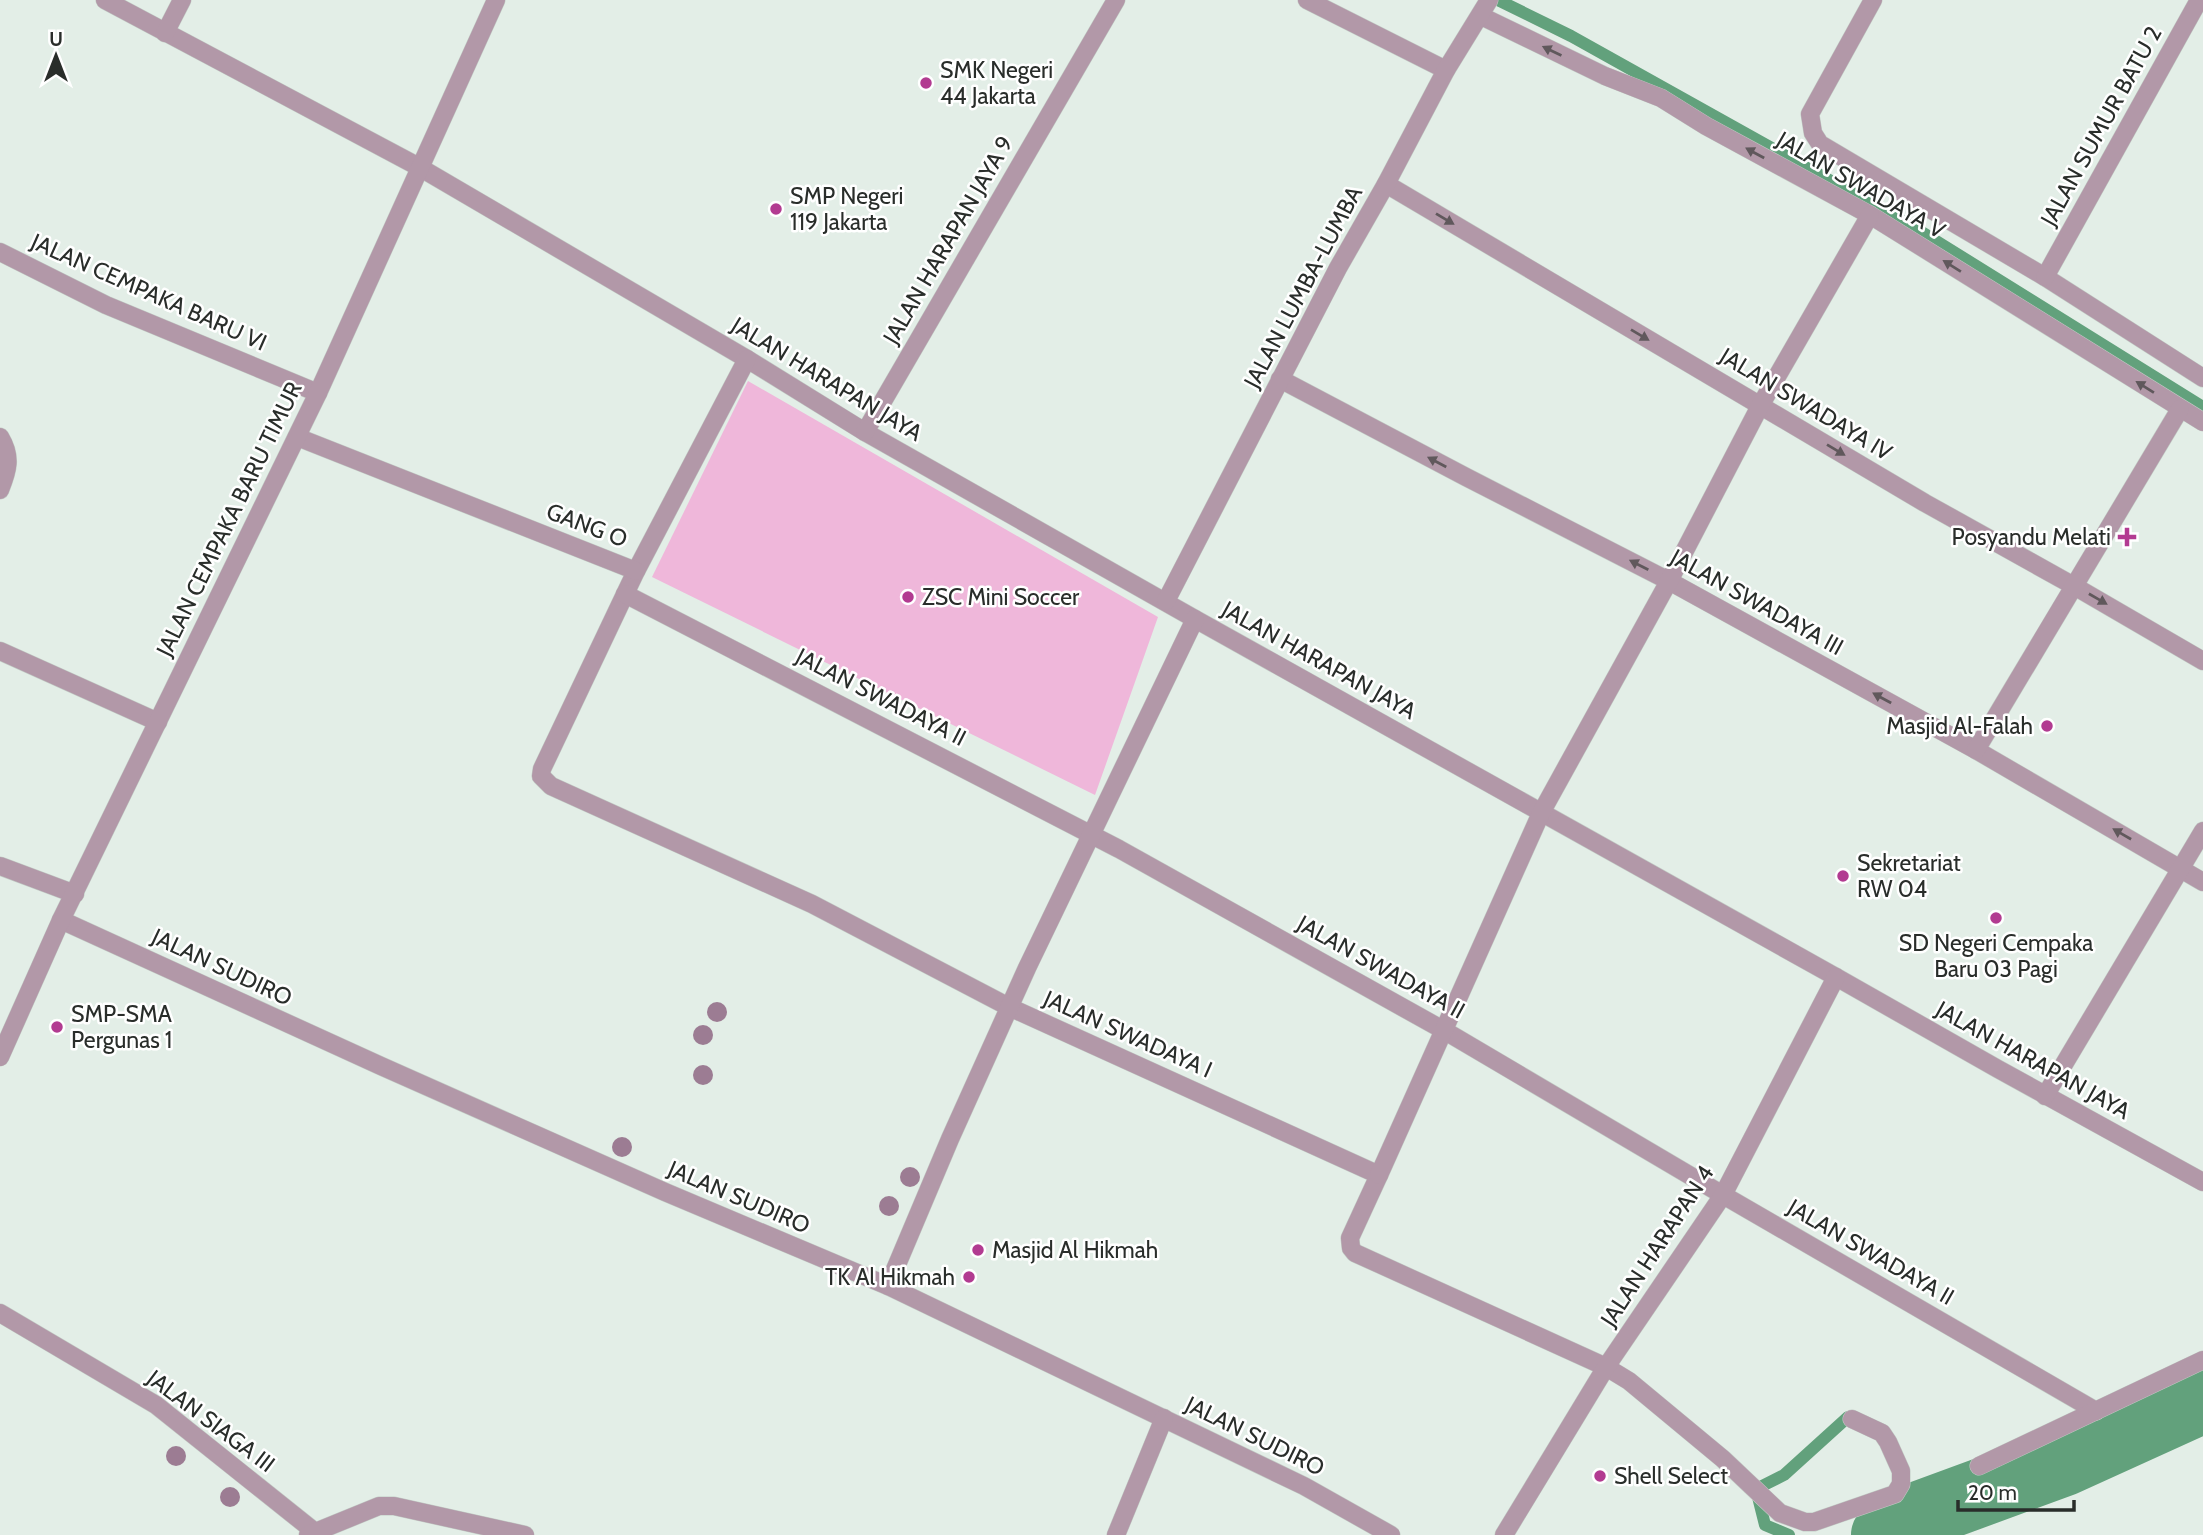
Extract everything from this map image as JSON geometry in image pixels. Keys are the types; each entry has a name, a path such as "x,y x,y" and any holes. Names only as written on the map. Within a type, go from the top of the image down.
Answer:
{"street":[{"name":"JALAN HARAPAN JAYA","path":"105,0 419,167 747,359 865,432 2045,1096 2203,1182"},
{"path":"165,33 182,0"},
{"name":"JALAN CEMPAKA BARU TIMUR","path":"0,1056 61,920 318,393 496,0"},
{"name":"JALAN HARAPAN JAYA 9","path":"865,432 1116,0"},
{"path":"1307,0 1446,70"},
{"path":"1873,0 1810,114 1813,133 1820,144 2045,277 2203,378"},
{"name":"JALAN SUMUR BATU 2","path":"2045,277 2199,0"},
{"name":"JALAN LUMBA-LUMBA","path":"1166,601 1338,268 1446,70 1484,9"},
{"name":"JALAN SWADAYA V","path":"1484,9 1605,76 1661,98 1706,126 1870,215 2203,422"},
{"name":"JALAN SWADAYA IV","path":"1386,184 1925,503 2203,661"},
{"path":"1852,1419 1881,1433 1888,1442 1901,1471 1900,1484 1895,1494 1814,1522 1805,1522 1780,1513 1751,1484 1629,1381 1606,1367 1355,1253 1351,1248 1350,1238 1446,1031 1541,813 1669,580 1760,405 1870,215"},
{"name":"JALAN CEMPAKA BARU VI","path":"0,252 106,305 318,393"},
{"name":"GANG O","path":"297,437 636,571 747,359"},
{"name":"JALAN SWADAYA III","path":"1280,379 1669,580 1976,750 2203,882"},
{"path":"1976,750 2180,409"},
{"path":"0,438 8,452 7,473 0,491"},
{"path":"625,594 636,571"},
{"name":"JALAN SWADAYA I","path":"625,594 542,769 541,776 551,786 812,904 1009,1007 1380,1175"},
{"name":"JALAN SWADAYA II","path":"625,594 1091,834 1446,1031 2096,1411"},
{"path":"888,1286 1009,1007 1195,619"},
{"path":"0,651 158,722"},
{"path":"2045,1096 2203,831"},
{"path":"0,866 75,894"},
{"name":"JALAN SUDIRO","path":"61,920 653,1187 888,1286 1304,1486 1391,1535"},
{"name":"JALAN HARAPAN 4","path":"1504,1535 1606,1367 1723,1195 1836,977"},
{"name":"JALAN SIAGA III","path":"0,1313 156,1405 311,1534"},
{"path":"1979,1466 2203,1360"},
{"path":"1116,1535 1164,1418"},
{"path":"311,1534 379,1506 394,1506 525,1535"}],"shaded area":[{"name":"ZSC Mini Soccer","path":"748,381 1158,617 1095,795 652,577"}],"waterway":[{"path":"1498,0 1571,36 1917,229 2203,407"},
{"path":"1885,1535 1909,1519 2064,1462 2203,1399"},
{"path":"1789,1535 1765,1525 1756,1489 1784,1475 1848,1417"}],"place":[{"name":"SMK Negeri 44 Jakarta","path":"926,83"},
{"name":"SMP Negeri 119 Jakarta","path":"776,209"},
{"name":"Posyandu Melati","path":"2127,537"},
{"name":"ZSC Mini Soccer","path":"908,597"},
{"name":"Masjid Al-Falah","path":"2047,726"},
{"name":"Sekretariat RW 04","path":"1843,876"},
{"name":"SD Negeri Cempaka Baru 03 Pagi","path":"1996,918"},
{"name":"SMP-SMA Pergunas 1","path":"57,1027"},
{"name":"Masjid Al Hikmah","path":"978,1250"},
{"name":"TK Al Hikmah","path":"969,1277"},
{"name":"Shell Select","path":"1600,1476"}]}
